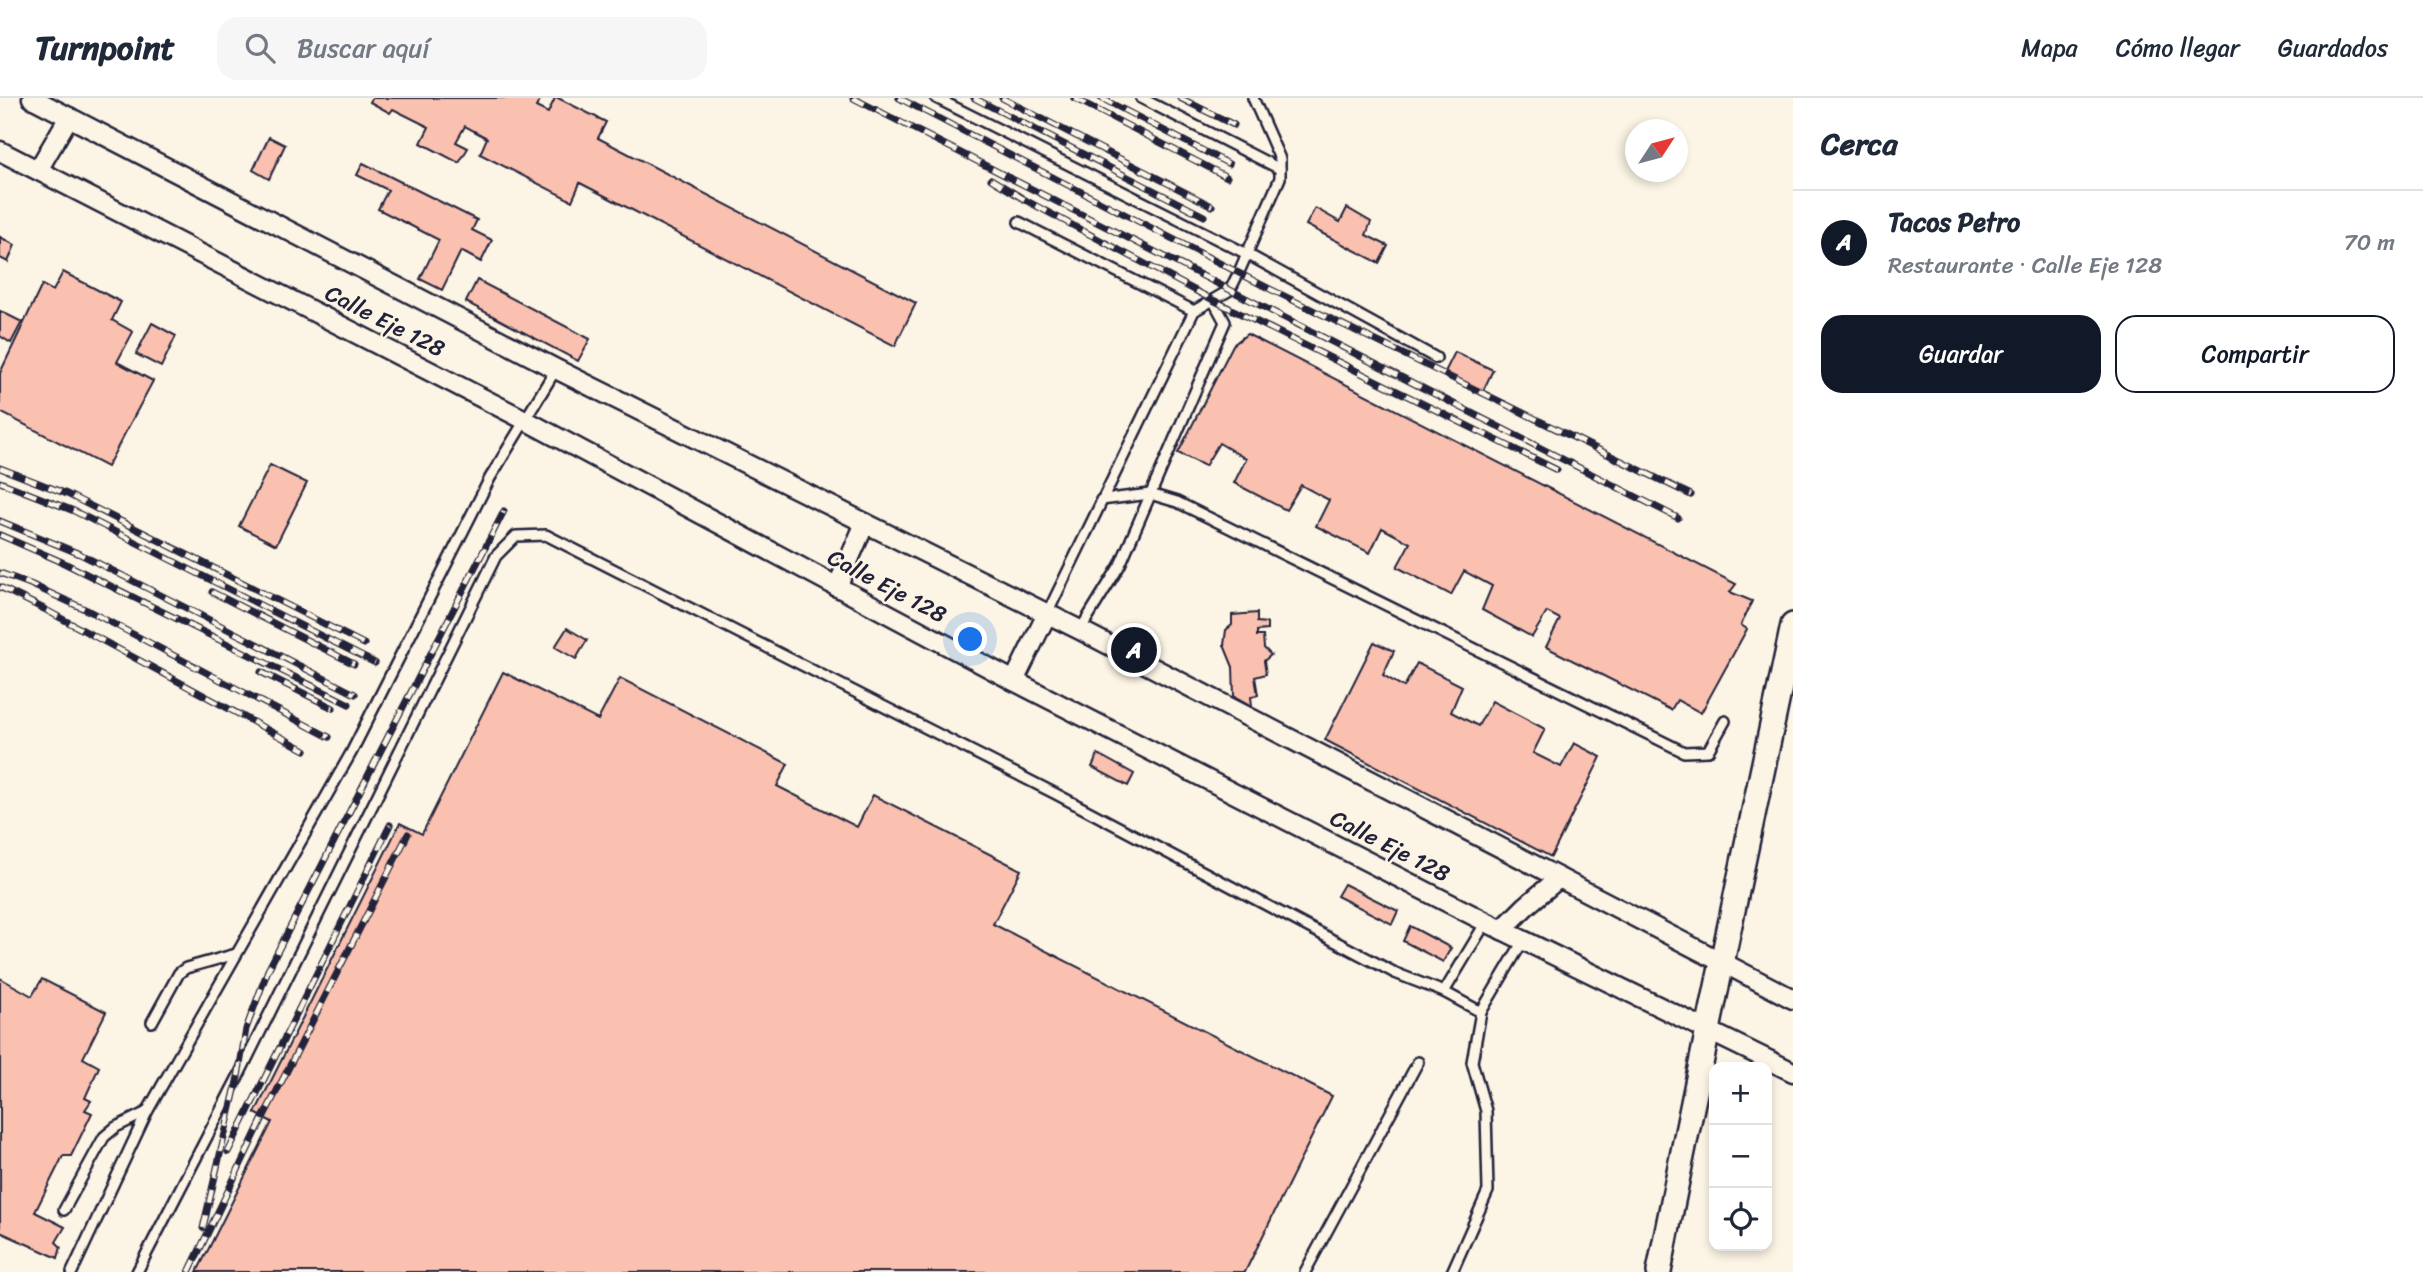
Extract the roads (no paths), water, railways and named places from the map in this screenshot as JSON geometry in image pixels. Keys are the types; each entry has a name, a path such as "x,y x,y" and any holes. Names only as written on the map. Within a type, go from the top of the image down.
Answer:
{"street":[{"name":"Calle Eje 128","path":"32,98 556,369 1080,630 1793,999"},
{"path":"38,170 69,117"},
{"name":"Calle Eje 128","path":"0,151 523,419 1014,681 1523,941 1793,1072"},
{"path":"837,587 864,523"},
{"path":"1014,681 1047,614"},
{"path":"1659,1272 1706,1030 1723,963 1793,625"},
{"path":"1502,930 1559,878"}],"lane":[{"path":"936,98 1247,254 1436,358"},
{"path":"1141,98 1280,169"},
{"path":"1047,614 1194,310 1230,290 1280,178 1280,159 1253,98"},
{"path":"1019,222 1194,310"},
{"path":"1080,630 1120,565 1225,323 1213,300"},
{"path":"72,1272 147,1112 351,753 490,478 523,419 556,369"},
{"path":"1101,500 1150,494 1177,502 1685,752 1708,751 1725,722"},
{"path":"137,1272 238,1077 495,556 516,536 546,535 1056,794 1395,973 1444,992 1481,1012"},
{"path":"1444,992 1486,922"},
{"path":"1452,1272 1488,1191 1486,1111 1472,1062 1481,1012 1523,941"},
{"path":"152,1023 179,972 236,954"},
{"path":"1305,1272 1418,1062"},
{"path":"64,1210 104,1137 116,1127 147,1112"}],"railway":[{"path":"853,98 1678,518"},
{"path":"899,98 1268,288 1691,495"},
{"path":"974,98 1204,216"},
{"path":"1002,98 1212,206"},
{"path":"1074,98 1227,177"},
{"path":"1101,98 1229,164"},
{"path":"1180,98 1234,125"},
{"path":"991,179 1213,300 1557,470"},
{"path":"0,468 67,494 364,644"},
{"path":"0,482 74,511 375,663"},
{"path":"203,1228 238,1077 246,1029 268,970 504,511"},
{"path":"0,521 80,554 355,694"},
{"path":"0,535 62,562 349,704"},
{"path":"0,573 89,611 329,737"},
{"path":"0,587 305,750"},
{"path":"212,592 354,664"},
{"path":"261,672 333,708"},
{"path":"228,1152 390,825"},
{"path":"189,1272 263,1118 408,834"}],"place":[{"name":"Tacos Petro","path":"1134,650"}]}
